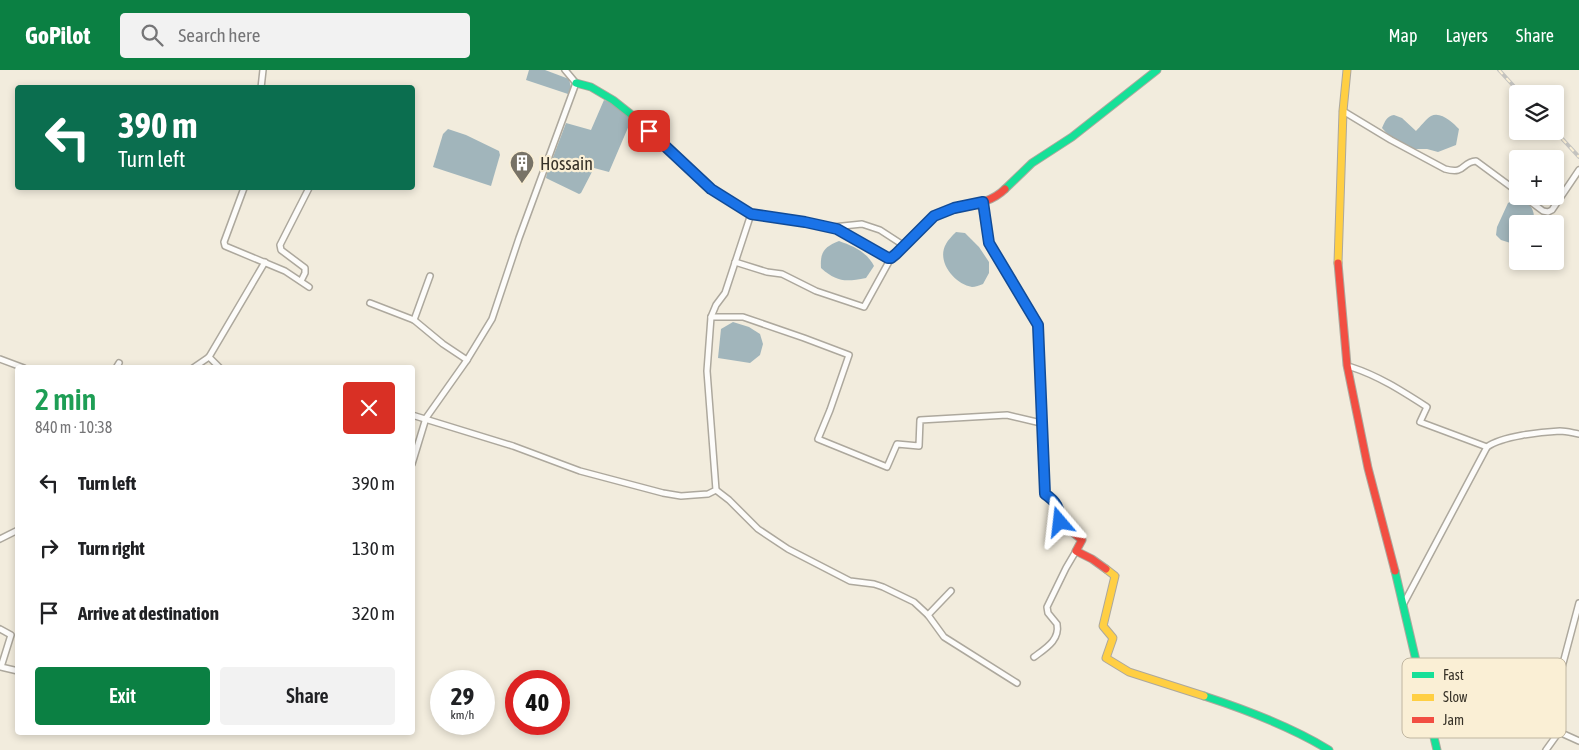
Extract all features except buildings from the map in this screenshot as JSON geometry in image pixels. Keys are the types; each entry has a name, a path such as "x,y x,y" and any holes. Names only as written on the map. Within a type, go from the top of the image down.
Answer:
{"street":[{"path":"261,85 263,70"},
{"path":"565,70 576,83 591,86 613,100 711,189 751,214 837,229 891,258"},
{"path":"735,262 767,272 782,274 816,291 864,308 891,258 934,216 954,208 983,202 998,196 1032,163 1072,137 1157,70"},
{"path":"1347,70 1338,257 1347,365 1368,468 1404,603 1416,658"},
{"path":"415,454 426,418 467,360 492,318 519,238 576,83"},
{"path":"1344,110 1391,140 1445,169 1454,172 1461,170 1471,161 1476,161 1509,185"},
{"path":"1564,192 1579,170"},
{"path":"243,190 224,244 225,246 285,271 309,287"},
{"path":"300,281 305,268 281,250 280,245 307,190"},
{"path":"983,202 989,243 1038,325 1045,494 1054,500 1059,507 1060,522 1082,540 1047,607 1048,613 1057,624 1057,634 1051,644 1034,657"},
{"path":"1534,205 1543,212 1548,212 1555,205"},
{"path":"751,214 725,293 716,305 711,317 707,371 716,490 729,500 758,529 788,549 850,581 874,584 914,602 928,615 944,637 1017,683"},
{"path":"830,228 862,224 880,230 900,244"},
{"path":"197,365 209,357 265,262"},
{"path":"414,320 430,276"},
{"path":"370,303 414,320 443,344 467,360"},
{"path":"711,317 743,317 849,355 818,439 887,467 897,444 919,446 920,420 1007,415 1041,423"},
{"path":"209,357 217,365"},
{"path":"0,359 16,365"},
{"path":"1351,367 1370,373 1426,407 1420,422 1488,447"},
{"path":"415,416 512,446 580,471 662,492 681,496 708,494 716,490"},
{"path":"1404,603 1488,447 1494,442 1514,436 1561,431 1579,434"},
{"path":"0,539 15,532"},
{"path":"1076,551 1092,559 1115,576 1103,626 1113,638 1106,658 1129,672 1236,706 1270,719 1329,750"},
{"path":"928,615 951,591"},
{"path":"1564,658 1579,603"},
{"path":"0,629 11,635 1,667 15,670"},
{"path":"1566,735 1579,741"},
{"path":"1546,750 1555,738"}],"shaded area":[{"path":"529,70 545,70 569,79 571,87 568,94 526,80"},
{"path":"604,100 616,105 631,118 630,123 609,172 594,168 579,194 546,178 547,173 566,123 591,130"},
{"path":"1394,115 1402,118 1416,131 1431,116 1443,116 1459,129 1456,145 1438,152 1427,149 1408,149 1392,139 1382,128 1385,121"},
{"path":"448,129 466,135 499,151 500,155 491,186 433,167 443,134"},
{"path":"1508,203 1509,205 1530,205 1534,215 1509,215 1509,242 1501,240 1496,235 1497,227"},
{"path":"956,232 965,233 979,247 989,262 989,273 983,284 972,287 965,285 953,277 945,264 943,257 947,242"},
{"path":"839,241 859,250 871,261 874,266 866,278 842,280 821,268 822,254 826,248"},
{"path":"733,322 749,327 760,334 763,344 760,355 750,363 718,358 721,329"}],"railway":[{"path":"1499,70 1513,85"},
{"path":"1563,140 1579,157"}],"traffic: fast":[{"path":"1005,189 1032,163 1072,137 1157,70"},
{"path":"576,83 591,87 613,100 637,119 711,189 724,197"},
{"path":"1395,571 1415,658"},
{"path":"1204,696 1268,719 1299,733 1329,750"},
{"path":"1434,738 1437,750"}],"traffic: slow":[{"path":"1338,263 1343,111 1347,70"},
{"path":"1106,569 1115,576 1103,626 1113,638 1106,658 1129,672 1204,696"}],"traffic: jam":[{"path":"724,197 751,214 837,229 885,257 891,258 920,228 936,215 990,199 1005,189"},
{"path":"983,202 989,243 1038,325 1045,494 1057,505 1060,522 1082,540 1076,551 1106,569"},
{"path":"1338,263 1347,365 1368,468 1395,571"}],"place":[{"name":"Hossain","path":"522,184"}],"route":[{"path":"649,131 711,189 751,214 837,229 888,258 896,254 934,216 954,208 983,202 989,243 1038,325 1045,494 1054,500 1059,507 1060,522"}]}
